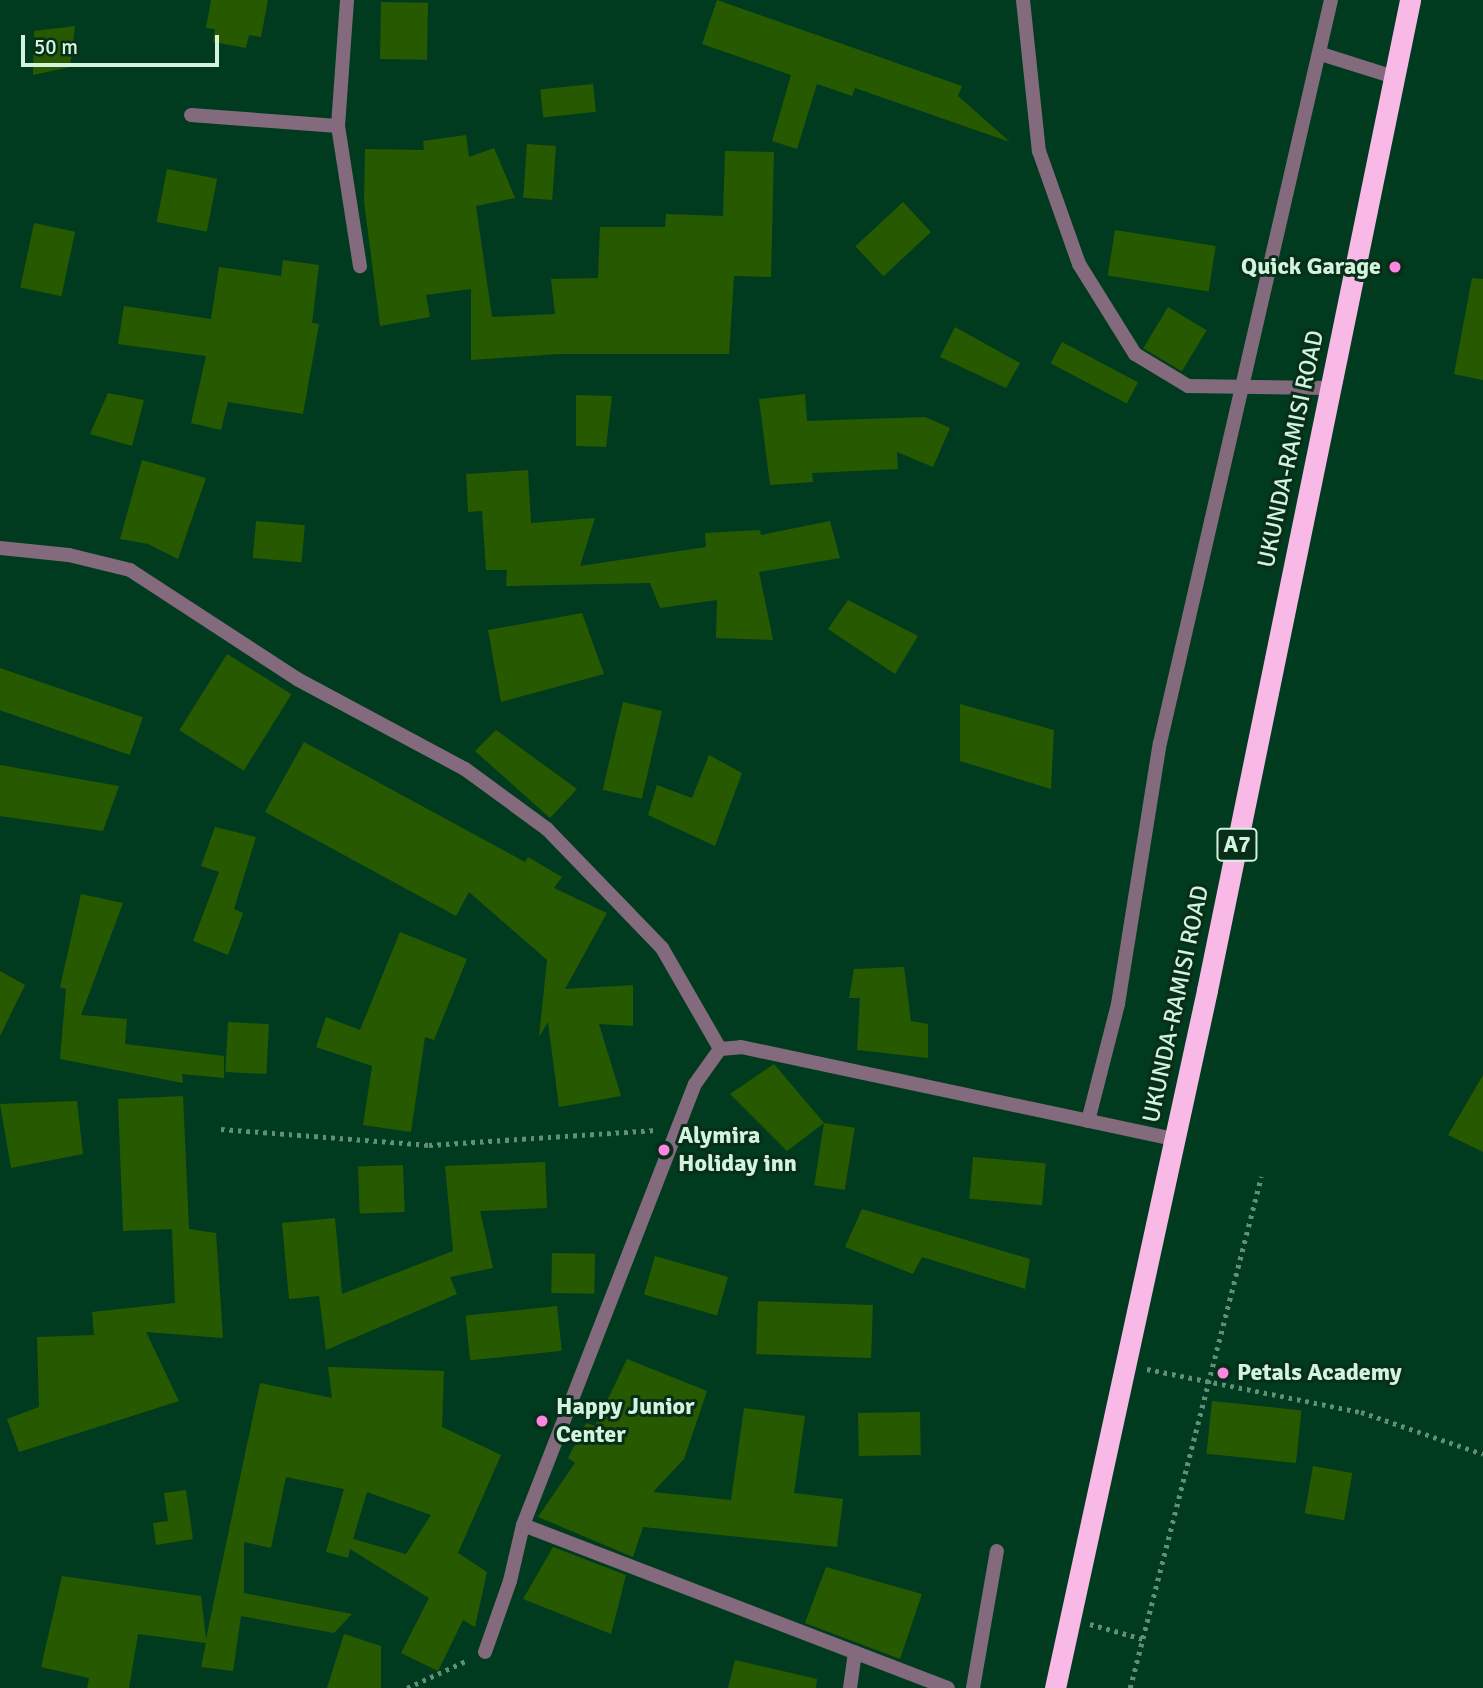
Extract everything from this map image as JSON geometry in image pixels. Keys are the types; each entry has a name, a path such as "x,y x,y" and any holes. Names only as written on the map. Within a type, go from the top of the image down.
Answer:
{"highway":[{"name":"UKUNDA-RAMISI ROAD","path":"1055,1688 1175,1139 1409,0"}],"street":[{"path":"347,0 338,126 360,266"},
{"path":"1023,0 1039,151 1079,264 1135,354 1188,386 1238,384 1330,388"},
{"path":"1088,1121 1118,1004 1160,743 1238,384 1321,54 1331,0"},
{"path":"1321,54 1394,77"},
{"path":"191,116 338,126"},
{"path":"0,548 69,555 130,570 298,680 465,769 547,829 662,948 720,1049"},
{"path":"485,1652 510,1581 523,1525 682,1129 695,1084 720,1049 741,1047 1175,1139"},
{"path":"523,1525 948,1688"},
{"path":"973,1688 997,1551"},
{"path":"850,1688 855,1652"}],"path":[{"path":"221,1129 429,1145 682,1129"},
{"path":"1130,1688 1261,1177"},
{"path":"1126,1364 1361,1412 1483,1454"},
{"path":"1070,1619 1143,1639"},
{"path":"407,1688 485,1652"}],"building":[{"path":"211,0 268,0 261,37 249,35 246,48 213,42 215,29 206,28"},
{"path":"717,0 962,86 958,96 1010,142 855,88 852,96 817,84 797,149 772,141 791,75 702,44"},
{"path":"381,2 428,3 427,60 380,59"},
{"path":"75,26 70,67 33,75 34,31"},
{"path":"593,84 596,112 543,117 540,90"},
{"path":"466,135 469,157 494,148 515,198 476,206 492,317 555,314 551,279 598,278 600,227 665,227 666,214 723,216 725,151 774,152 771,277 734,276 729,354 559,354 471,360 471,289 426,295 430,317 380,326 364,201 365,149 424,150 423,141"},
{"path":"527,144 556,146 552,200 523,198"},
{"path":"167,169 217,179 207,232 157,222"},
{"path":"903,202 931,232 883,276 855,246"},
{"path":"34,223 75,232 61,296 20,288"},
{"path":"1115,230 1216,246 1209,291 1108,275"},
{"path":"283,260 319,265 312,323 319,324 303,414 228,402 221,430 191,423 206,356 118,344 124,306 211,319 219,267 281,276"},
{"path":"1472,278 1483,279 1483,380 1454,374"},
{"path":"1168,307 1207,330 1182,371 1143,348"},
{"path":"955,327 1020,363 1006,388 940,357"},
{"path":"1062,342 1138,382 1127,404 1051,363"},
{"path":"108,393 144,400 132,446 90,434"},
{"path":"805,394 807,421 925,417 950,428 933,467 897,452 898,469 812,473 813,482 770,485 759,399"},
{"path":"576,395 612,396 606,447 576,446"},
{"path":"142,460 206,478 178,559 148,544 120,539"},
{"path":"528,470 531,523 595,518 580,566 706,547 705,533 760,530 761,535 830,521 840,558 759,572 773,640 716,638 717,600 660,608 650,583 506,586 507,570 486,570 482,511 468,512 466,474"},
{"path":"256,521 305,525 302,562 253,558"},
{"path":"848,600 918,636 895,674 828,629"},
{"path":"582,613 604,674 501,702 488,630"},
{"path":"227,654 291,694 244,771 179,730"},
{"path":"0,668 143,717 130,755 0,710"},
{"path":"623,702 662,711 642,799 603,790"},
{"path":"960,704 1054,730 1051,789 960,761"},
{"path":"496,730 577,789 550,818 475,751"},
{"path":"304,742 525,862 528,857 562,877 554,888 607,913 565,989 633,985 633,1026 599,1024 621,1096 559,1107 548,1022 539,1037 547,960 469,892 456,916 265,812"},
{"path":"709,755 742,773 715,846 648,815 657,785 692,798"},
{"path":"0,765 119,786 103,831 0,816"},
{"path":"215,827 256,837 234,909 243,913 228,955 193,941 219,872 201,866"},
{"path":"81,894 123,903 81,1015 127,1019 125,1044 224,1056 224,1078 182,1074 183,1083 60,1059 66,989 60,987"},
{"path":"400,932 467,959 434,1040 425,1037 411,1132 363,1125 372,1066 316,1047 326,1017 360,1030"},
{"path":"904,967 911,1021 928,1024 928,1058 857,1050 860,998 849,998 854,969"},
{"path":"0,971 25,985 0,1036"},
{"path":"228,1022 269,1024 266,1074 225,1072"},
{"path":"774,1064 824,1123 787,1151 730,1094"},
{"path":"1483,1075 1483,1152 1448,1135"},
{"path":"183,1096 189,1229 216,1233 223,1338 146,1332 179,1401 19,1452 7,1419 39,1407 37,1337 94,1335 92,1312 175,1303 172,1229 123,1231 118,1099"},
{"path":"77,1101 83,1154 11,1168 0,1104"},
{"path":"824,1123 855,1128 845,1190 814,1185"},
{"path":"973,1157 1046,1163 1042,1205 969,1199"},
{"path":"545,1162 547,1208 480,1211 493,1268 450,1277 457,1294 326,1350 319,1296 289,1299 282,1223 335,1218 342,1294 453,1251 445,1166"},
{"path":"403,1165 405,1212 360,1214 358,1167"},
{"path":"862,1209 1030,1259 1025,1289 922,1257 913,1274 845,1247"},
{"path":"552,1253 595,1254 594,1294 551,1293"},
{"path":"655,1256 728,1277 717,1315 644,1294"},
{"path":"758,1301 873,1305 871,1358 756,1354"},
{"path":"557,1306 562,1351 470,1360 466,1316"},
{"path":"627,1359 707,1391 684,1459 653,1492 731,1500 744,1408 805,1416 794,1493 843,1499 837,1547 643,1527 633,1557 538,1517 575,1463 568,1458 586,1423 595,1426"},
{"path":"328,1367 444,1371 442,1427 501,1455 458,1553 487,1572 475,1627 463,1620 438,1671 401,1653 429,1598 350,1549 348,1558 326,1552 344,1489 286,1477 271,1548 244,1542 244,1593 352,1614 334,1633 241,1616 233,1671 201,1667 206,1643 138,1634 129,1688 87,1688 89,1678 41,1667 62,1576 201,1596 206,1639 260,1383 332,1398","holes":["367,1492 431,1515 406,1554 353,1539"]},
{"path":"1212,1401 1302,1410 1296,1463 1206,1454"},
{"path":"920,1412 921,1455 859,1456 858,1413"},
{"path":"1313,1466 1352,1473 1344,1520 1305,1513"},
{"path":"186,1490 193,1539 156,1545 153,1523 168,1521 164,1493"},
{"path":"553,1547 626,1575 611,1634 523,1599"},
{"path":"826,1567 922,1594 900,1659 805,1623"},
{"path":"344,1634 381,1646 381,1688 327,1688"},
{"path":"735,1660 817,1679 816,1688 728,1688"}],"place":[{"name":"Quick Garage","path":"1395,267"},
{"name":"Alymira Holiday inn","path":"664,1150"},
{"name":"Petals Academy","path":"1223,1373"},
{"name":"Happy Junior Center","path":"542,1421"}]}
